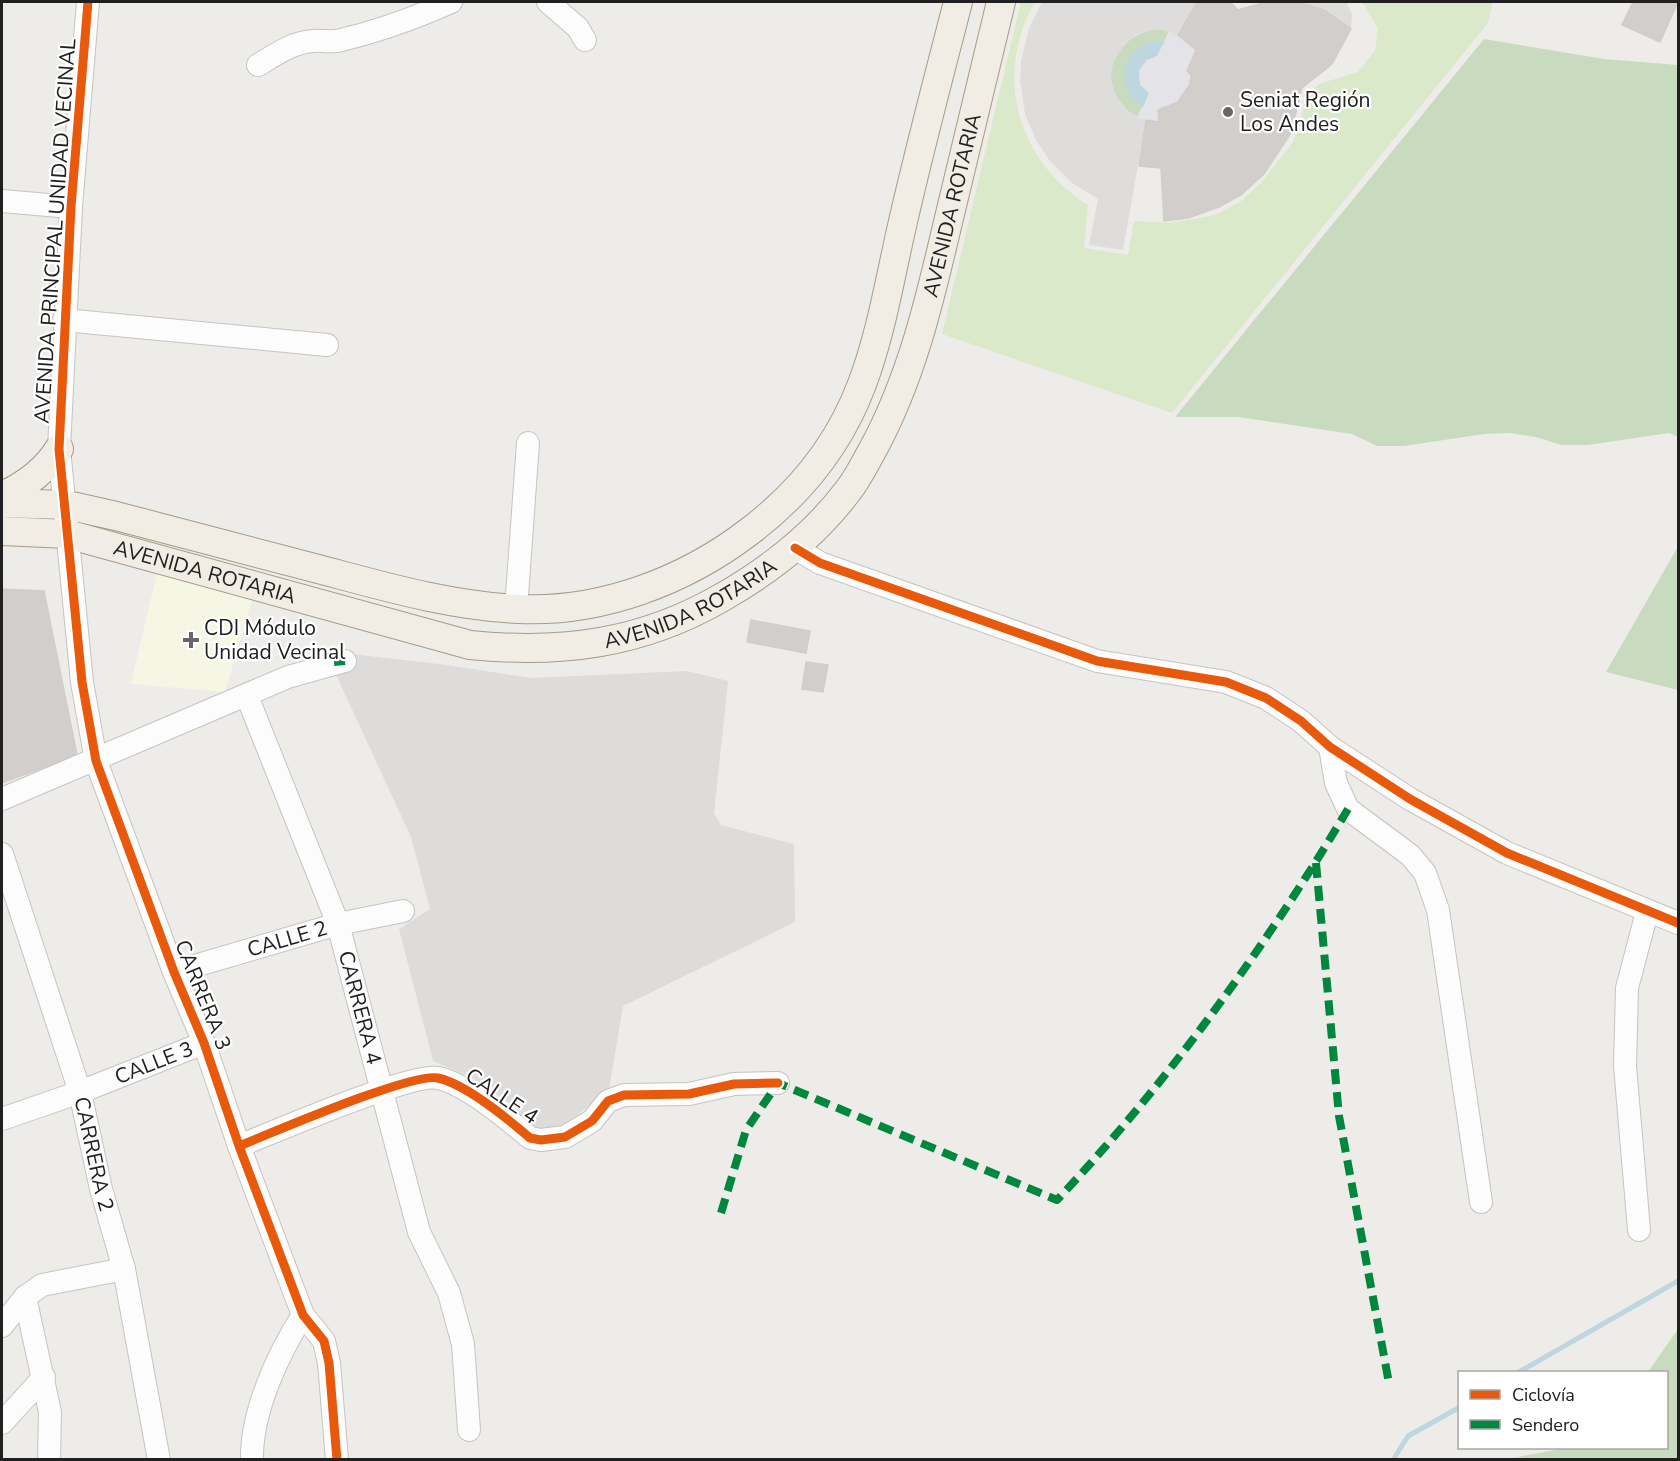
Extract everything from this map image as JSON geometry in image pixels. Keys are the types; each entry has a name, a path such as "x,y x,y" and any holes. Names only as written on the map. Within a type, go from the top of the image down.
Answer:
{"main road":[{"name":"AVENIDA ROTARIA","path":"2,503 67,506 116,516 414,594 516,609 566,606 608,599 664,584 732,546 794,494 846,420 863,382 958,2"},
{"name":"AVENIDA ROTARIA","path":"2,531 67,534 470,645 518,650 580,646 629,638 672,622 754,579 816,530 849,490 887,424 902,389 919,340 1001,2"},
{"path":"2,496 32,477 53,458 59,449"}],"street":[{"name":"AVENIDA PRINCIPAL UNIDAD VECINAL","path":"67,534 67,506 59,449 64,320 88,2"},
{"path":"258,65 286,48 311,41 336,42 370,33 416,18 451,2"},
{"path":"548,2 578,28 585,40"},
{"path":"2,201 71,207"},
{"path":"64,320 327,345"},
{"path":"516,609 528,443"},
{"name":"CARRERA 3","path":"67,534 80,671 96,761 174,972 204,1043 239,1146 303,1315 324,1341 337,1460"},
{"path":"795,548 820,563 1097,661 1226,682 1266,698 1301,721 1330,747 1410,799 1507,853 1678,923"},
{"path":"2,799 96,761 288,677 339,661"},
{"name":"CARRERA 4","path":"247,696 338,924 419,1232 448,1293 463,1344 470,1430"},
{"path":"1330,747 1336,783 1348,809 1410,855 1425,873 1438,910 1481,1202"},
{"name":"CARRERA 2","path":"2,854 80,1092 101,1189 124,1269 159,1460"},
{"name":"CALLE 2","path":"174,972 338,924 403,911"},
{"path":"1639,1230 1625,1066 1627,988 1647,912"},
{"name":"CALLE 3","path":"2,1119 80,1092 204,1043"},
{"name":"CALLE 4","path":"239,1146 381,1091 436,1077 457,1085 530,1138 541,1140 565,1137 592,1121 608,1101 624,1095 689,1094 734,1084 778,1083"},
{"path":"2,1326 25,1297 42,1285 124,1269"},
{"path":"25,1297 50,1412 49,1460"},
{"path":"252,1460 252,1441 275,1366 303,1315"},
{"path":"2,1423 44,1377"}],"shaded area":[{"path":"1042,2 1197,2 1178,35 1160,29 1137,34 1124,44 1113,63 1111,80 1117,98 1130,113 1146,120 1123,250 1089,245 1098,199 1072,183 1050,161 1036,140 1025,114 1020,81 1021,61 1029,28"},
{"path":"1295,2 1346,2 1352,14 1351,29 1324,10"},
{"path":"1169,31 1180,36 1196,50 1187,71 1191,75 1190,84 1176,104 1158,110 1159,122 1148,121 1137,117 1149,93 1140,85 1139,70 1149,58 1157,56"},
{"name":"CDI Módulo Unidad Vecinal","path":"157,572 253,597 225,692 131,684"},
{"path":"325,651 447,665 531,678 687,671 728,681 714,813 721,825 794,844 795,922 623,1006 609,1089 560,1130 536,1133 508,1102 473,1078 433,1061 399,929 430,909 411,837"}],"green space":[{"path":"1021,2 1035,2 1022,30 1016,58 1015,87 1019,114 1029,141 1044,165 1064,187 1088,205 1084,248 1128,255 1134,221 1170,223 1215,215 1240,202 1261,183 1293,142 1308,94 1319,84 1358,72 1375,51 1378,28 1362,2 1493,2 1488,23 1172,413 942,334"},
{"path":"1157,29 1169,31 1164,42 1151,43 1140,48 1126,66 1127,88 1133,98 1143,107 1137,117 1123,106 1115,94 1111,80 1112,66 1118,53 1127,42 1140,34"},
{"path":"1484,39 1604,59 1678,65 1678,437 1669,433 1588,445 1561,445 1536,437 1510,433 1484,434 1404,446 1377,446 1352,434 1239,417 1175,417"},
{"path":"1678,548 1678,690 1606,672 1676,550"},
{"path":"1678,1329 1678,1459 1507,1459 1561,1449 1668,1449 1668,1371 1649,1371"}],"water":[{"path":"1152,42 1164,42 1157,56 1147,60 1139,70 1140,85 1149,93 1143,107 1128,91 1125,71 1127,62 1133,53 1141,46"}],"building":[{"name":"Seniat Región Los Andes","path":"1197,2 1230,2 1238,10 1266,2 1297,2 1324,10 1351,29 1332,64 1302,88 1291,133 1264,174 1241,195 1219,207 1188,218 1164,221 1161,168 1139,166 1146,120 1159,122 1158,110 1178,102 1190,84 1191,75 1187,71 1196,50 1178,35"},
{"path":"1633,2 1678,2 1660,42 1622,25"},
{"path":"2,589 44,591 77,755 2,783"},
{"path":"751,620 810,631 806,653 747,642"},
{"path":"806,662 828,665 823,692 802,689"}],"waterway":[{"path":"1521,1371 1678,1281"},
{"path":"1393,1460 1408,1436 1458,1408"}],"marked path":[{"path":"334,662 345,661"},
{"path":"721,1213 746,1130 778,1083 1057,1200 1138,1109 1213,1012 1283,912 1348,809"},
{"path":"1316,863 1339,1116 1389,1383"}],"cycle path":[{"path":"88,2 71,207 59,449 82,682 96,761 174,972 204,1043 239,1146 303,1315 324,1341 329,1363 337,1460"},
{"path":"795,548 820,563 1097,661 1226,682 1266,698 1301,721 1330,747 1410,799 1507,853 1678,923"},
{"path":"239,1146 372,1093 423,1079 438,1078 461,1087 486,1103 530,1138 541,1140 565,1137 592,1121 608,1101 624,1095 689,1094 734,1084 778,1083"}],"place":[{"name":"Seniat Región Los Andes","path":"1228,112"},
{"name":"CDI Módulo Unidad Vecinal","path":"191,640"}]}
